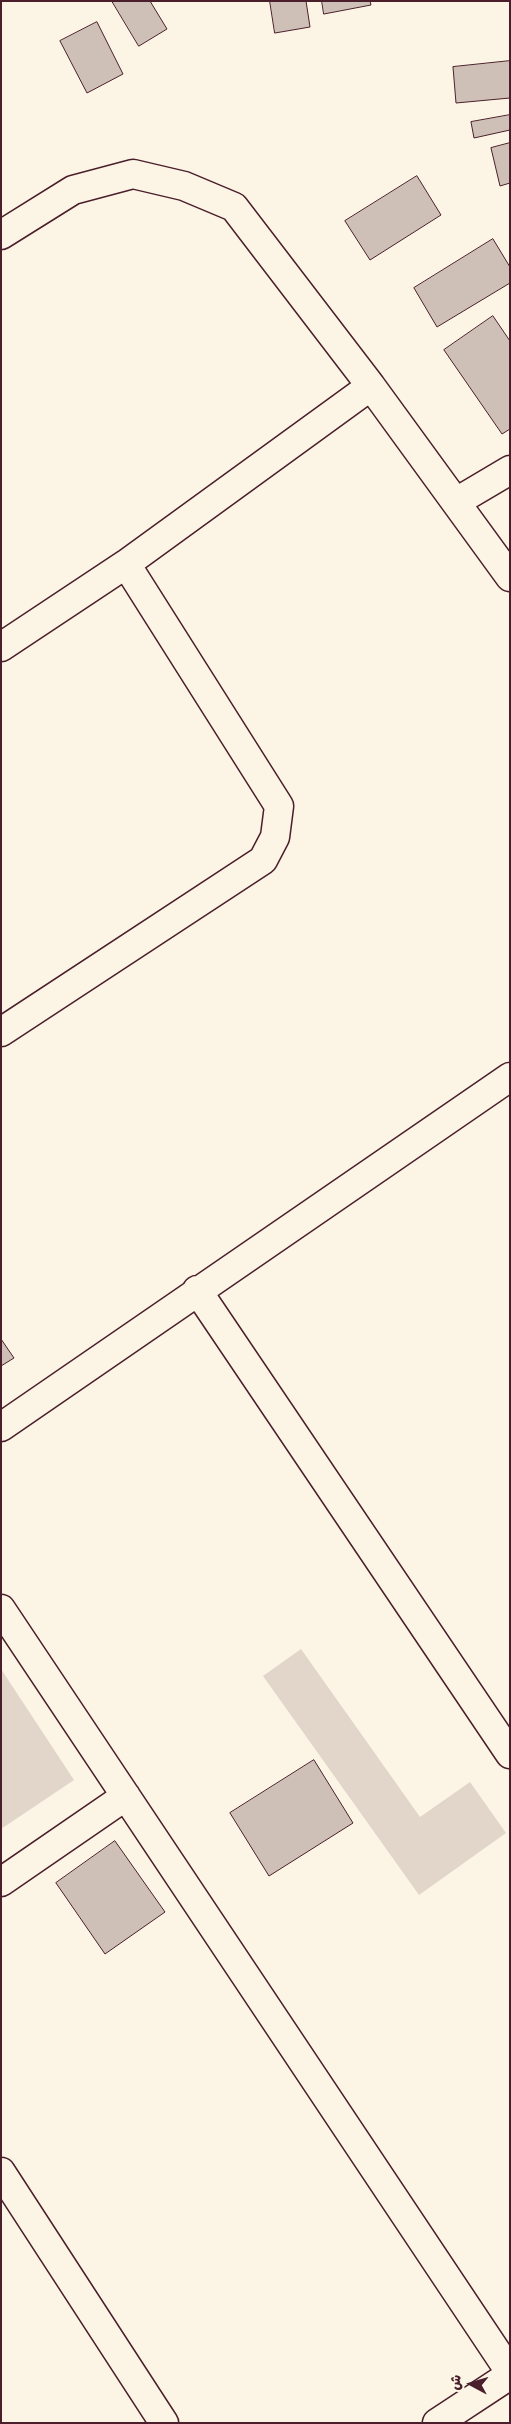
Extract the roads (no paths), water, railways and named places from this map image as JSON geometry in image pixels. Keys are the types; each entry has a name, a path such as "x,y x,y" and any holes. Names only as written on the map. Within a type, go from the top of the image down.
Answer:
{"street":[{"path":"1,235 73,190 133,174 184,186 234,207 371,386 510,576"},
{"path":"1,647 126,564 371,386"},
{"path":"456,502 510,470"},
{"path":"1,1032 263,860 276,837 279,806 126,564"},
{"path":"1,1427 197,1290 510,1077"},
{"path":"197,1290 510,1754"},
{"path":"1,1609 510,2373 437,2423"},
{"path":"1,1882 126,1796"},
{"path":"1,2172 164,2423"}]}
